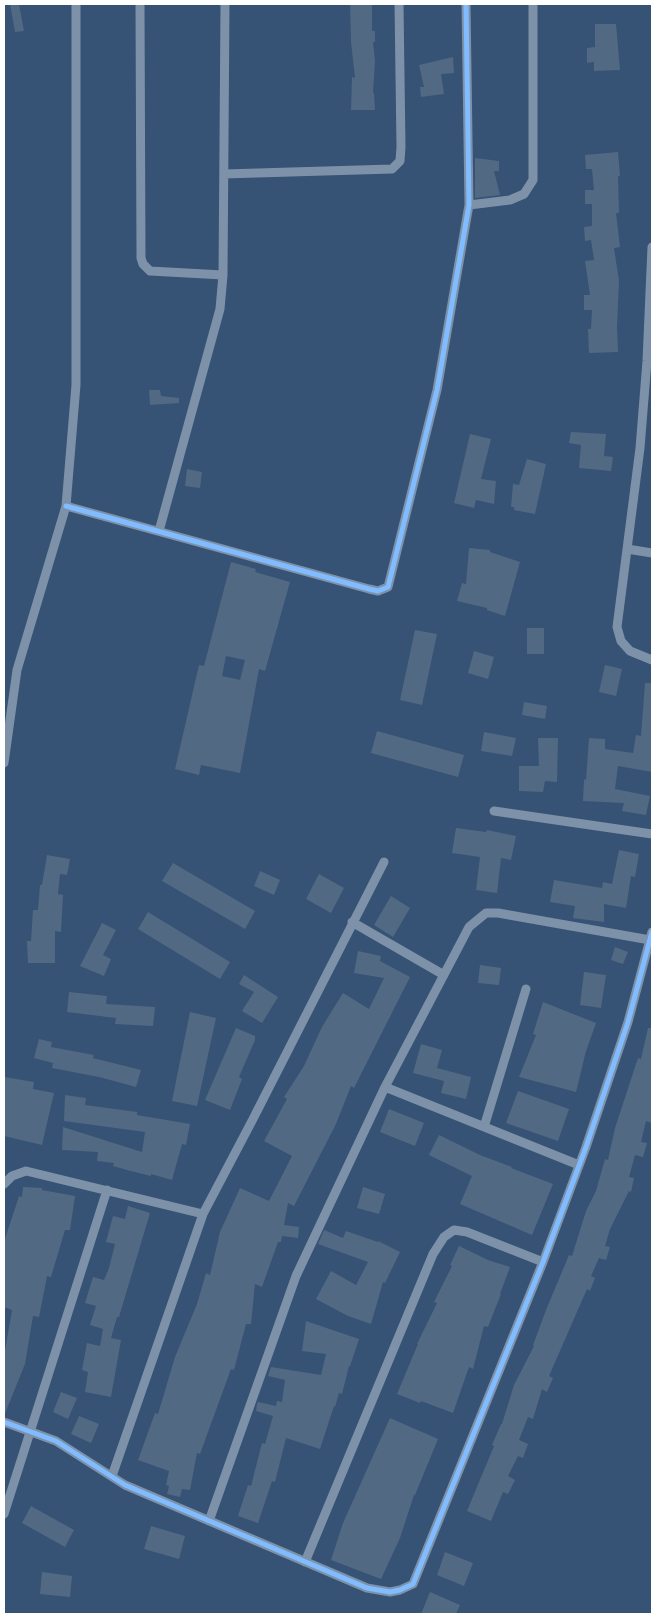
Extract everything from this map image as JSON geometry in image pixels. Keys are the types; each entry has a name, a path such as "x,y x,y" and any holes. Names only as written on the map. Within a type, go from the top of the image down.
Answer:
{"street":[{"path":"4,763 17,670 66,506 76,385 76,4"},
{"path":"140,4 141,258 143,264 150,271 224,275"},
{"path":"158,531 220,309 224,275 225,4"},
{"path":"224,174 392,169 400,161 401,146 399,4"},
{"path":"66,506 369,589 378,591 388,587 437,390 469,205 466,4"},
{"path":"469,205 510,200 524,194 533,180 533,4"},
{"path":"652,247 646,380 640,448 617,627 621,641 630,652 652,660"},
{"path":"627,549 652,553"},
{"path":"494,811 652,834"},
{"path":"112,1476 203,1214 384,862"},
{"path":"4,1422 56,1441 125,1485 209,1521 305,1562 367,1588 390,1592 413,1584 543,1262 579,1165 628,1022 651,936 498,913 486,914 469,927 385,1086 296,1276 209,1521"},
{"path":"352,922 444,975"},
{"path":"484,1126 526,989"},
{"path":"385,1086 579,1165"},
{"path":"4,1184 12,1176 26,1171 203,1214"},
{"path":"4,1514 107,1190"},
{"path":"305,1562 433,1254 444,1237 454,1230 467,1232 543,1262"}],"building":[{"path":"10,4 19,4 24,31 15,32"},
{"path":"350,4 372,4 372,31 375,31 375,42 373,42 375,61 373,93 375,110 351,110 352,77 355,78 351,42"},
{"path":"595,24 616,24 620,70 594,71 594,62 587,63 587,48 595,47"},
{"path":"453,57 454,73 441,74 444,94 421,97 420,87 424,87 419,65"},
{"path":"618,152 620,176 618,176 619,213 616,213 620,247 614,248 619,281 618,352 589,353 588,329 591,329 592,310 584,310 584,295 590,295 585,261 594,260 591,240 585,241 584,227 592,226 592,204 585,204 585,190 594,190 592,169 586,169 585,155"},
{"path":"475,158 499,161 499,171 494,171 500,195 475,198"},
{"path":"149,390 160,390 161,396 179,398 179,403 150,405"},
{"path":"571,432 606,434 604,456 613,457 611,471 579,468 581,445 569,443"},
{"path":"470,434 491,439 481,479 496,481 494,504 476,500 474,508 454,503"},
{"path":"527,459 546,464 535,514 514,510 514,507 511,507 513,484 519,485"},
{"path":"187,469 202,472 200,488 185,486"},
{"path":"469,548 490,550 490,552 520,562 505,616 487,610 487,608 457,601 462,583 466,584"},
{"path":"231,562 256,569 255,572 290,582 265,671 259,669 240,773 201,765 199,775 175,769 199,665 204,666","holes":["226,656 245,660 240,680 222,676"]},
{"path":"527,628 544,628 544,654 527,654"},
{"path":"415,630 437,634 422,705 400,700"},
{"path":"474,651 494,657 488,679 468,673"},
{"path":"605,665 622,669 616,696 599,692"},
{"path":"645,683 652,683 652,772 618,766 615,789 650,796 646,815 622,811 624,803 583,801 589,738 605,739 605,749 633,753 636,735 641,736"},
{"path":"524,702 547,706 545,719 522,715"},
{"path":"377,731 464,755 458,777 371,753"},
{"path":"484,732 516,738 512,756 481,751"},
{"path":"538,738 558,738 557,782 545,781 543,792 519,791 519,766 539,766"},
{"path":"456,828 486,832 487,830 516,836 511,860 501,858 497,893 476,890 480,857 452,853"},
{"path":"619,850 639,854 635,877 631,876 626,908 604,904 604,922 573,918 575,906 550,902 554,880 602,888 603,882 612,884"},
{"path":"47,855 70,859 67,875 60,874 58,894 63,895 61,932 55,931 55,963 28,963 27,941 31,941 33,910 38,910 40,885 42,885"},
{"path":"173,863 255,911 245,929 162,881"},
{"path":"260,871 280,880 274,895 254,886"},
{"path":"319,874 344,888 331,913 306,899"},
{"path":"391,896 410,908 393,937 374,925"},
{"path":"148,912 230,962 220,979 138,929"},
{"path":"102,923 116,930 103,955 111,959 104,976 80,966"},
{"path":"615,947 628,952 623,964 611,960"},
{"path":"358,951 381,956 380,961 410,977 354,1088 351,1086 336,1124 294,1206 288,1203 284,1225 299,1227 298,1238 282,1236 281,1242 278,1242 262,1287 255,1284 251,1324 246,1324 234,1370 231,1369 200,1454 197,1453 190,1490 182,1489 180,1497 167,1494 169,1486 166,1485 169,1471 138,1460 155,1413 158,1414 175,1357 197,1304 206,1273 210,1275 220,1232 240,1188 269,1201 292,1156 264,1141 287,1099 284,1097 304,1066 322,1027 343,993 369,1009 384,978 354,973"},
{"path":"480,965 501,968 499,985 478,983"},
{"path":"584,972 606,975 601,1008 580,1005"},
{"path":"244,975 278,997 262,1023 242,1011 254,992 239,984"},
{"path":"69,992 107,996 106,1004 155,1007 153,1026 115,1024 116,1018 67,1012"},
{"path":"543,1002 596,1023 586,1051 576,1092 519,1077 536,1035 533,1034"},
{"path":"190,1012 216,1018 197,1106 172,1101"},
{"path":"236,1028 255,1036 255,1040 239,1077 242,1079 230,1110 205,1100"},
{"path":"648,1028 652,1028 652,1123 646,1121 641,1142 647,1143 643,1157 635,1155 629,1177 634,1178 631,1192 629,1191 610,1229 605,1246 610,1247 606,1260 599,1258 591,1276 595,1278 590,1291 587,1289 549,1376 553,1378 547,1392 542,1389 533,1419 528,1417 519,1440 528,1444 523,1458 518,1456 508,1476 515,1480 508,1494 503,1492 491,1521 467,1511 494,1446 492,1445 502,1424 514,1385 534,1346 546,1310 569,1255 572,1256 586,1211 596,1191 605,1159 608,1160 615,1128 638,1058 641,1059"},
{"path":"39,1039 52,1042 51,1047 94,1055 93,1058 141,1070 136,1087 99,1077 52,1068 53,1063 34,1058"},
{"path":"421,1044 442,1050 437,1068 471,1077 466,1099 441,1093 444,1081 413,1073"},
{"path":"4,1077 34,1082 33,1089 54,1093 42,1145 4,1136"},
{"path":"518,1091 569,1109 558,1141 506,1123"},
{"path":"65,1095 86,1098 85,1105 137,1112 137,1115 190,1124 186,1145 182,1144 172,1180 113,1166 114,1163 97,1161 98,1152 62,1150 63,1127 142,1152 145,1132 64,1121"},
{"path":"389,1109 424,1123 415,1146 380,1132"},
{"path":"439,1135 480,1155 553,1184 532,1235 460,1204 472,1176 429,1155"},
{"path":"23,1187 42,1188 42,1190 75,1196 70,1230 65,1230 51,1277 47,1276 39,1317 33,1316 25,1364 4,1416 4,1356 12,1310 4,1307 4,1242 19,1196 22,1197"},
{"path":"363,1187 385,1194 379,1214 357,1208"},
{"path":"128,1206 150,1213 111,1338 121,1340 111,1397 85,1392 88,1372 82,1370 87,1343 100,1346 103,1329 90,1325 96,1306 85,1303 93,1277 104,1280 109,1268 115,1244 106,1242 113,1216 125,1219"},
{"path":"324,1230 343,1238 346,1231 378,1241 400,1252 385,1283 383,1282 371,1324 348,1316 316,1299 331,1271 356,1285 368,1262 318,1244"},
{"path":"459,1246 488,1260 510,1267 488,1327 484,1326 473,1369 469,1367 453,1413 397,1394 417,1344 437,1303 434,1302 452,1266 450,1265"},
{"path":"306,1321 359,1339 349,1366 342,1394 339,1393 320,1449 286,1438 275,1482 272,1481 258,1523 238,1516 248,1485 251,1486 262,1443 265,1444 273,1416 256,1411 257,1404 258,1402 276,1406 277,1401 282,1402 285,1380 268,1376 271,1367 321,1375 326,1354 302,1351"},
{"path":"61,1392 77,1398 68,1419 53,1412"},
{"path":"79,1416 99,1424 91,1443 71,1434"},
{"path":"390,1418 438,1439 414,1495 400,1538 381,1579 331,1560 343,1523"},
{"path":"31,1506 74,1530 65,1547 22,1523"},
{"path":"151,1526 185,1536 179,1559 144,1549"},
{"path":"445,1552 473,1563 464,1586 437,1575"},
{"path":"42,1572 72,1576 70,1597 40,1594"},
{"path":"430,1592 460,1605 456,1614 421,1614"}],"cycle path":[{"path":"66,506 369,589 378,591 388,587 437,390 469,205 466,4"},
{"path":"4,1422 56,1441 125,1485 367,1588 390,1592 413,1584 543,1262 586,1147 628,1022 652,932"}]}
